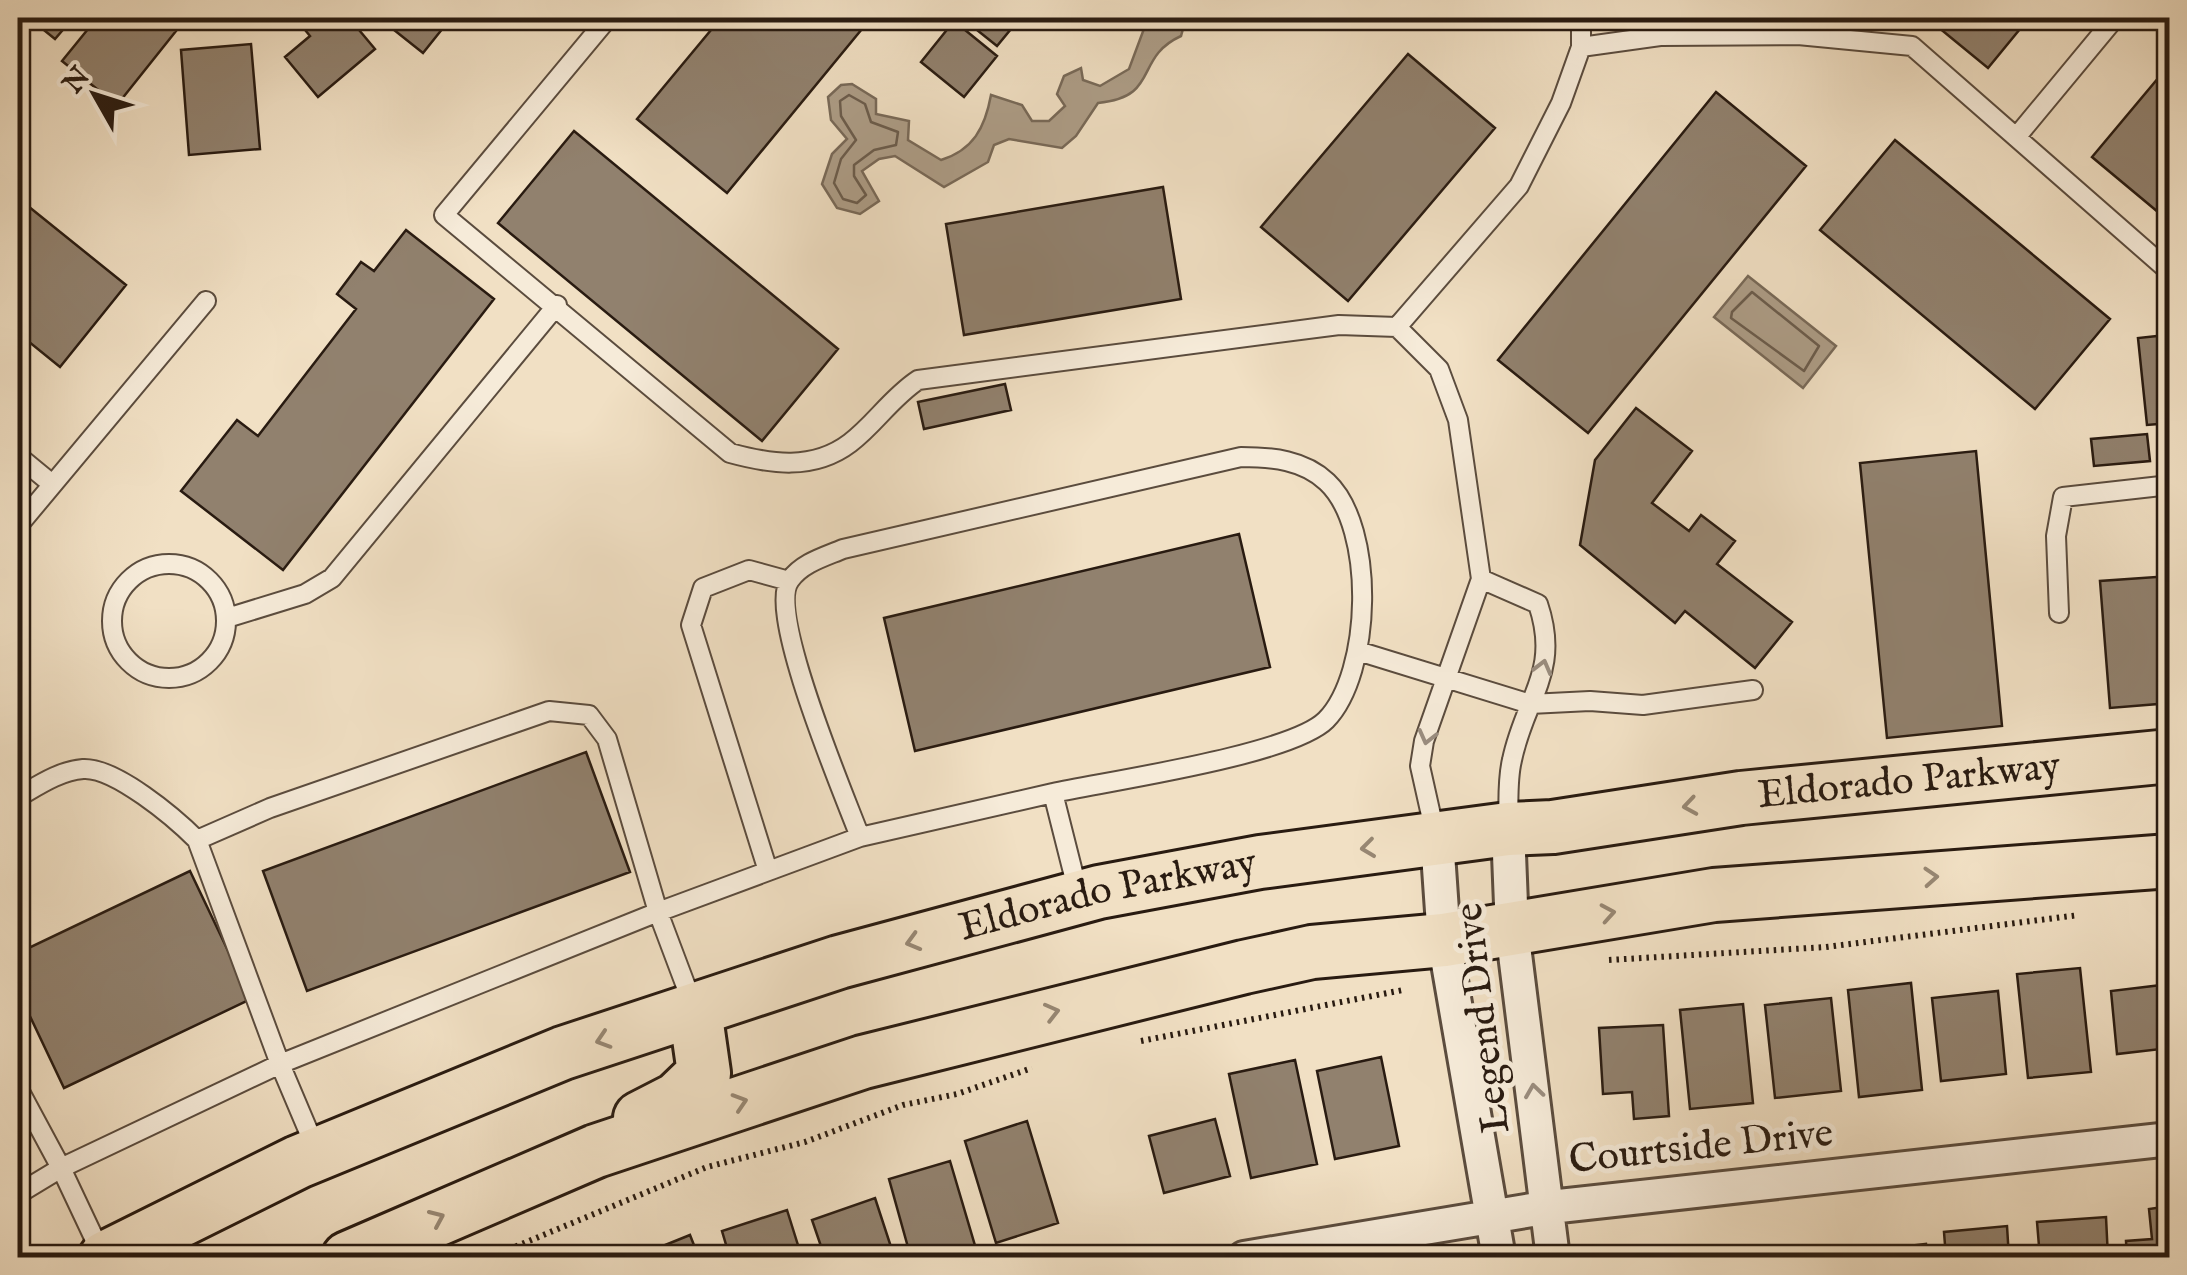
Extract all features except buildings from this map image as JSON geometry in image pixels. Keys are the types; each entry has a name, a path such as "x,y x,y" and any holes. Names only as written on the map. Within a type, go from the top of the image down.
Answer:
{"main road":[{"name":"Eldorado Parkway","path":"104,1258 318,1154 562,1054 839,962 1079,897 1260,862 1508,829 1553,828 1741,798 2170,756"},
{"path":"348,1258 596,1150 862,1062 967,1032 1312,952 1448,960 1512,930 1714,896 2170,861"},
{"path":"490,1195 515,1169 677,1099 704,1073 695,1010"}],"street":[{"name":"Legend Drive","path":"1508,829 1512,930 1550,1207 1553,1258"},
{"name":"Legend Drive","path":"1437,839 1448,960 1499,1258"},
{"name":"Courtside Drive","path":"1244,1258 1550,1207 2170,1139"}],"lane":[{"path":"608,18 444,215 557,305 730,453 770,464 809,462 849,444 895,395 918,380 1339,325 1397,327 1439,369 1458,420 1481,579 1444,676 1420,766 1437,839"},
{"path":"1397,327 1519,186 1561,103 1582,46 1582,18"},
{"path":"2018,135 2115,18"},
{"path":"1582,46 1660,36 1778,35 1912,46 2170,272"},
{"path":"18,526 206,301"},
{"path":"226,618 305,594 332,578 557,305"},
{"path":"18,456 52,484"},
{"path":"18,1194 61,1168 280,1064 658,912 860,837 1288,742 1325,721 1339,700 1364,628 1359,567 1337,494 1310,470 1266,457 1241,457 843,550 805,565 789,581 782,598 791,646 860,837"},
{"path":"2059,614 2056,536 2063,497 2170,486"},
{"path":"158,563 190,567 216,587 226,618 219,650 195,672 163,679 133,667 114,640 112,607 129,579 158,563"},
{"path":"768,871 691,625 704,588 750,570 789,581"},
{"path":"1481,579 1538,604 1548,632 1547,664 1511,762 1508,829"},
{"path":"1358,650 1530,704 1643,705 1753,690"},
{"path":"197,840 270,808 549,710 590,715 607,739 658,912 695,1010"},
{"path":"18,797 60,774 89,768 162,804 197,840 280,1064 318,1154"},
{"path":"1053,792 1079,897"},
{"path":"18,1088 104,1258"}],"path":[{"path":"1592,962 1826,947 2098,912"},
{"path":"1126,1044 1448,960"},
{"path":"488,1258 707,1167 805,1142 903,1105 958,1094 1035,1067"}],"water":[{"path":"1148,18 1186,18 1181,36 1157,55 1139,85 1118,99 1098,103 1076,136 1062,148 1009,139 994,145 988,162 944,187 895,156 879,159 862,171 879,201 860,214 837,208 822,184 832,154 847,139 831,120 828,97 841,85 852,84 876,99 876,114 909,121 908,140 941,160 961,150 976,136 991,95 1022,105 1032,121 1049,121 1065,106 1057,94 1064,76 1081,68 1083,80 1100,86 1129,69"},
{"path":"1748,276 1836,346 1803,388 1714,317"}]}
